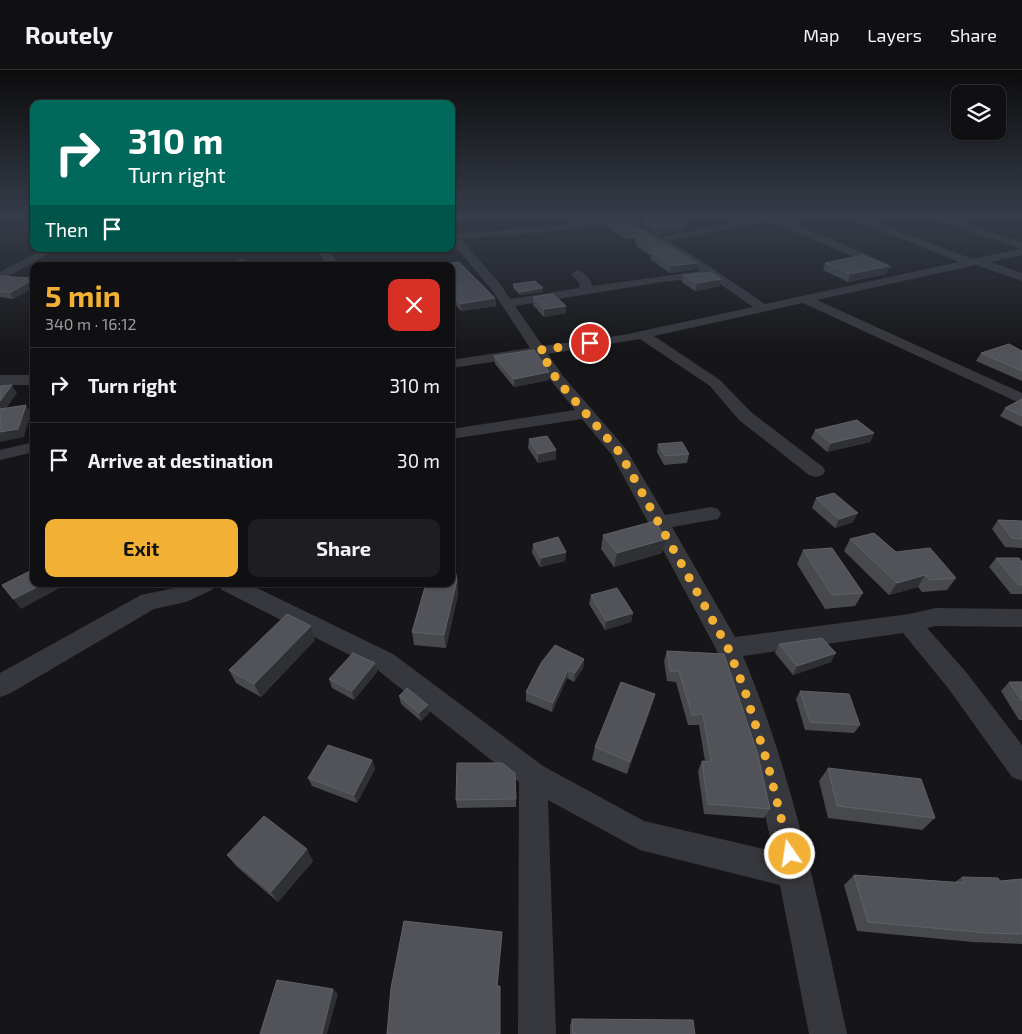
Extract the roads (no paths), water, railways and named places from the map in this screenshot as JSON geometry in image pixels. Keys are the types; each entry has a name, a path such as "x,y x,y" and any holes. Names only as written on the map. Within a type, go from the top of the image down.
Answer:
{"street":[{"path":"0,277 28,262"},
{"path":"476,262 540,350 557,380 587,412 620,453 728,648 744,688 768,765 807,928 828,1034"},
{"path":"694,262 764,309"},
{"path":"874,262 908,277"},
{"path":"455,363 623,339 973,262 1022,277"},
{"path":"507,303 711,272"},
{"path":"578,274 586,282 585,291"},
{"path":"806,300 1022,399"},
{"path":"641,334 715,383 745,416 816,470"},
{"path":"0,380 30,380"},
{"path":"455,433 587,412"},
{"path":"0,455 30,448"},
{"path":"658,523 711,514"},
{"path":"0,686 157,592 178,596 198,587"},
{"path":"236,587 384,661 533,776 640,835 794,872"},
{"path":"728,648 909,623 936,617 1022,618"},
{"path":"909,623 957,680 1022,768"},
{"path":"533,776 537,1034"}]}
